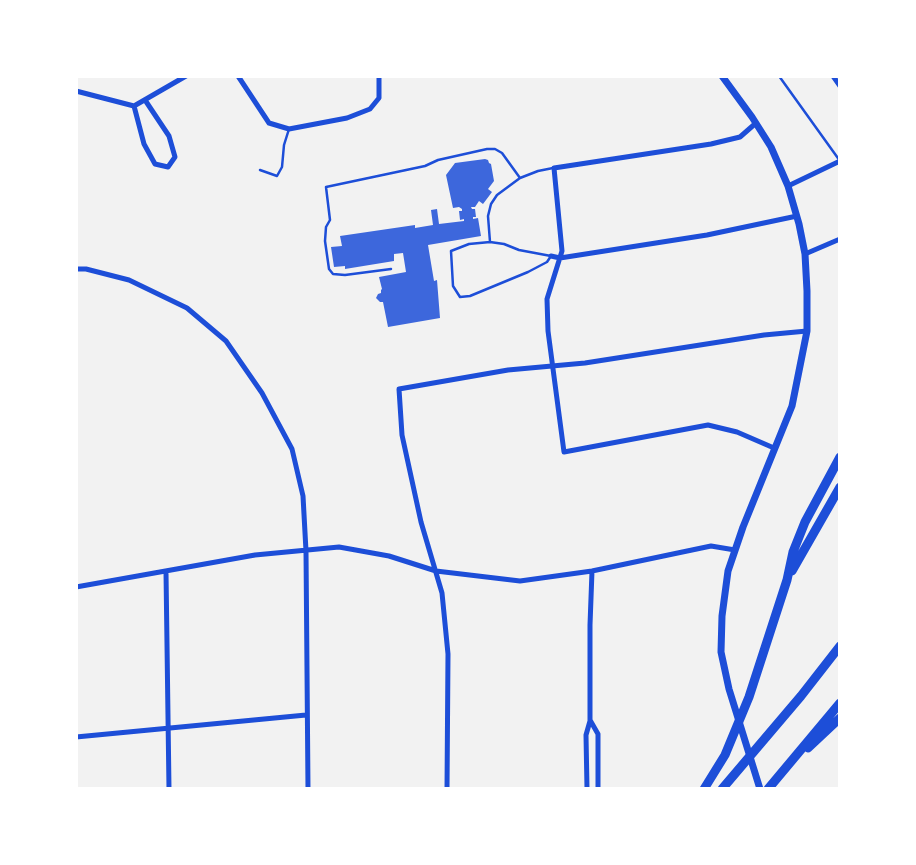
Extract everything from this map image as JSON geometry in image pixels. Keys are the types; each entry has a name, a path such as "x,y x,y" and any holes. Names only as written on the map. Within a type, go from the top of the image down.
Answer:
{"highway":[{"path":"704,789 725,755 749,697 787,580 793,552 805,522 840,457"},
{"path":"787,580 840,487"},
{"path":"722,789 840,646"},
{"path":"768,789 840,703"},
{"path":"779,776 840,718"}],"main road":[{"path":"722,76 771,147 788,186 797,216 804,254 807,291 808,331 792,406 735,550 728,571 722,616 721,652 728,689 760,789"}],"street":[{"path":"76,91 134,106 186,76"},
{"path":"238,76 270,123 290,130 347,118 370,109 380,98 379,76"},
{"path":"832,76 840,86"},
{"path":"134,106 144,144 155,164 168,167 175,157 169,136 145,100"},
{"path":"756,123 740,137 711,144 554,168 562,251 547,298 548,331 564,452 708,424 737,432 774,448"},
{"path":"788,186 840,161"},
{"path":"551,256 560,258 707,234 797,216"},
{"path":"804,254 840,239"},
{"path":"76,269 86,268 129,280 187,308 226,341 262,393 292,449 303,496 306,551 308,789"},
{"path":"447,789 448,654 442,593 421,522 402,435 399,389 508,370 553,367 764,335 808,331"},
{"path":"76,587 255,555 339,547 389,556 436,571 520,581 592,571 711,546 735,550"},
{"path":"587,789 586,735 590,720 592,571"},
{"path":"166,572 169,789"},
{"path":"76,736 306,715"},
{"path":"590,720 598,734 598,789"}],"lane":[{"path":"779,76 840,161"},
{"path":"260,170 277,176 282,167 284,145 290,130"},
{"path":"391,269 345,275 333,274 329,269 325,241 326,227 330,220 326,187 425,166 438,160 487,149 495,149 502,152 520,178"},
{"path":"490,242 488,216 491,204 498,195 520,178 538,171 554,168"},
{"path":"490,242 551,256 547,262 528,272 470,296 460,297 453,286 451,251 469,244 490,242"}],"building":[{"path":"485,159 491,164 494,181 488,189 492,192 483,204 479,201 475,207 471,207 475,209 476,217 473,217 473,219 478,218 481,236 428,245 434,281 437,280 440,318 388,327 383,302 376,298 382,289 379,277 406,272 403,253 394,254 394,261 345,269 345,266 334,267 331,247 342,246 340,236 415,225 415,228 433,225 431,210 437,209 439,224 464,221 464,219 460,220 459,211 462,211 462,209 459,207 453,208 446,175 455,163"}]}
